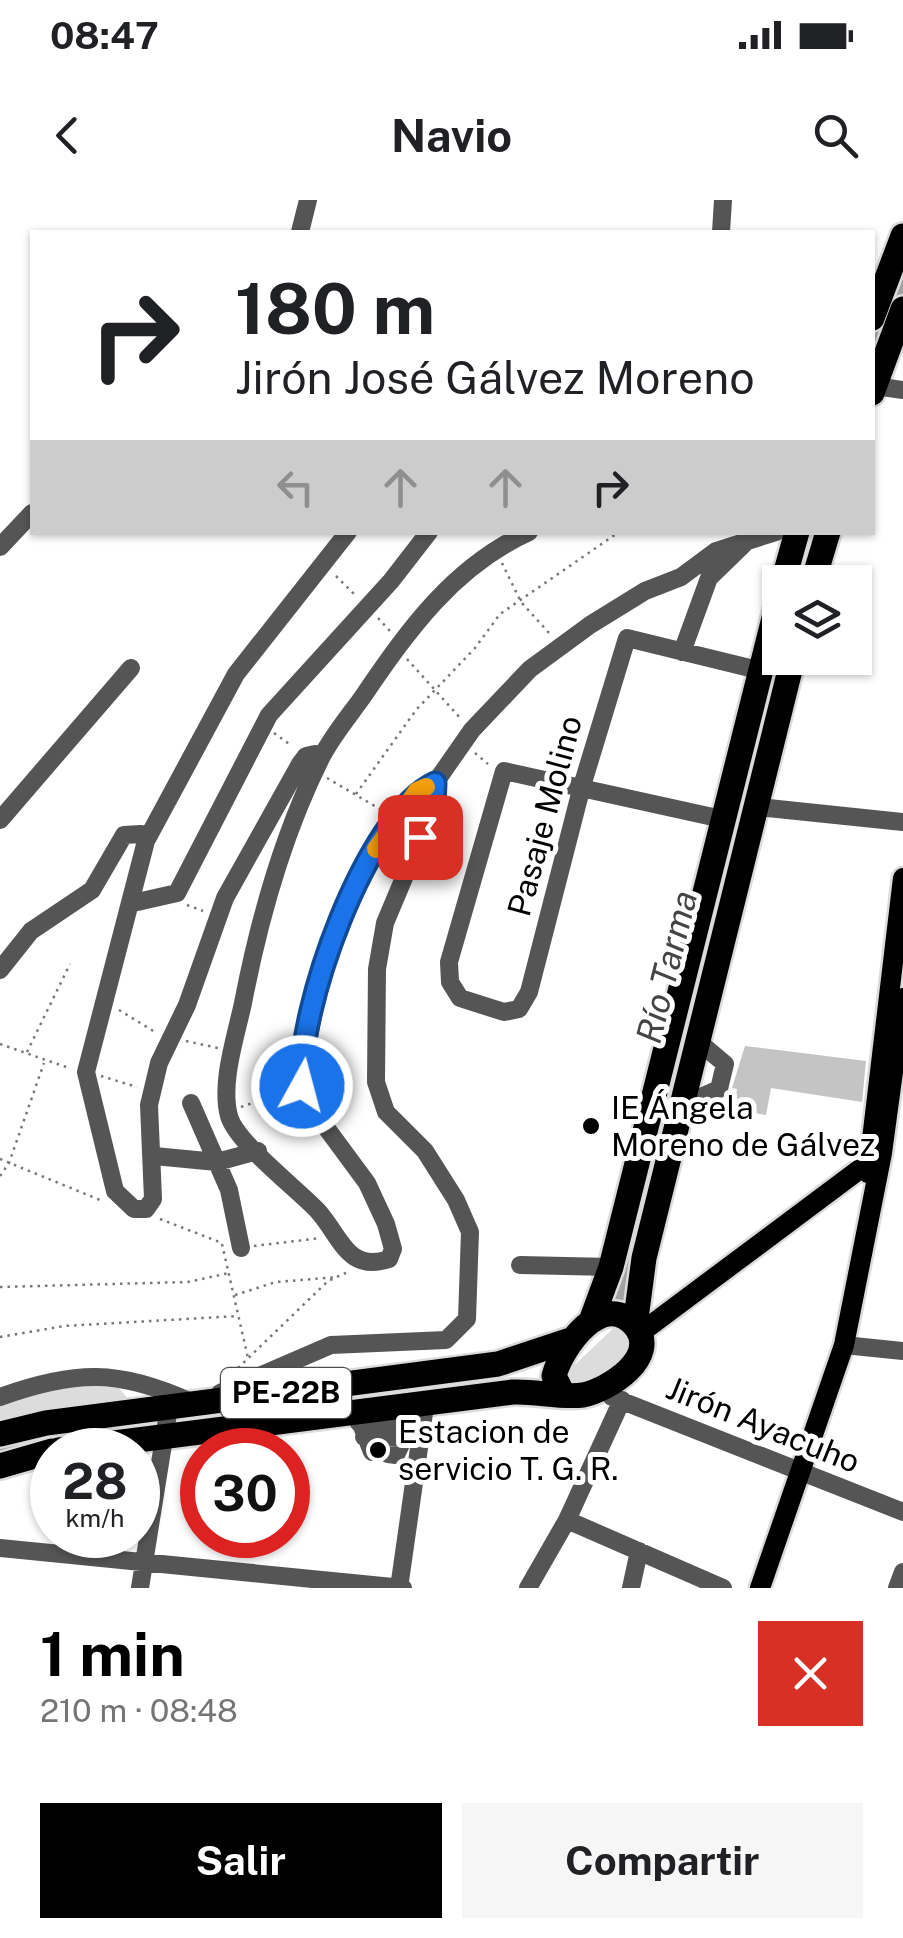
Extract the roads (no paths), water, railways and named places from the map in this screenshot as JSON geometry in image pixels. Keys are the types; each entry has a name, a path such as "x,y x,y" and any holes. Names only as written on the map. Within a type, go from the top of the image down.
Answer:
{"highway":[{"path":"875,310 903,236"},
{"path":"875,387 903,309"},
{"path":"788,565 796,535"},
{"path":"818,565 827,535"},
{"name":"PE-22B","path":"0,1434 182,1405 498,1364 570,1340 591,1321 611,1267 762,656"},
{"path":"613,1394 637,1358 644,1258 790,675"},
{"path":"591,1321 612,1316 637,1330"},
{"path":"563,1394 554,1376 570,1340"},
{"name":"PE-22B","path":"160,1437 368,1436 414,1418 514,1392 613,1394"},
{"name":"PE-22B","path":"0,1466 30,1457"}],"main road":[{"path":"760,1588 844,1345 870,1210 896,1008 903,878"},
{"path":"637,1330 874,1158"}],"street":[{"path":"300,230 308,200"},
{"path":"720,230 723,200"},
{"path":"875,390 903,390"},
{"path":"0,547 30,515"},
{"path":"346,535 236,674 146,841 133,903 103,1000 86,1083 116,1191 134,1210 146,1209 153,1199 150,1090 187,1005 217,916 314,762 397,646 464,570 494,548 522,535"},
{"path":"133,903 176,893 263,725 301,675 391,582 427,535"},
{"path":"140,1588 164,1436 182,1405 330,1345 446,1340 467,1320 470,1232 456,1200 425,1151 386,1112 376,1082 378,969 385,923 434,804 435,783 467,736 530,669 645,591 681,577 716,551 764,535"},
{"path":"748,539 709,578 682,652 758,670"},
{"name":"Pasaje Molino","path":"582,786 504,772 449,962 450,982 460,998 504,1012 519,1009 529,992 582,786 627,638 682,652"},
{"path":"0,820 131,668"},
{"path":"314,762 265,900 234,1051 228,1111 231,1122 337,1236 354,1260 364,1264 388,1259 393,1249 386,1224 366,1183 304,1099 302,1075 326,952 362,869 417,791 435,783"},
{"path":"582,786 722,819"},
{"path":"758,807 903,822"},
{"path":"0,970 30,931 92,890 124,835 142,834 146,841"},
{"path":"683,1104 719,1089 725,1064 699,1042"},
{"path":"191,1103 228,1190 241,1248"},
{"path":"154,1156 217,1162 258,1151"},
{"path":"520,1264 611,1267"},
{"path":"844,1345 903,1351"},
{"path":"0,1398 90,1376 146,1382 182,1405"},
{"path":"528,1588 567,1520 613,1394"},
{"name":"Jirón Ayacuho","path":"613,1394 903,1512"},
{"path":"368,1436 396,1454 414,1418"},
{"path":"368,1436 414,1418"},
{"path":"0,1548 270,1582 400,1588 414,1418"},
{"path":"567,1520 723,1588"},
{"path":"631,1588 639,1551"},
{"path":"897,1588 903,1572"}],"waterway":[{"name":"Río Tarma","path":"875,347 903,273"},
{"name":"Río Tarma","path":"804,565 812,535"},
{"name":"Río Tarma","path":"614,1295 624,1279 637,1235 775,675"},
{"path":"0,1448 145,1425"}],"place":[{"name":"IE Ángela Moreno de Gálvez","path":"591,1126"},
{"name":"Estacion de servicio T. G. R.","path":"378,1450"}]}
